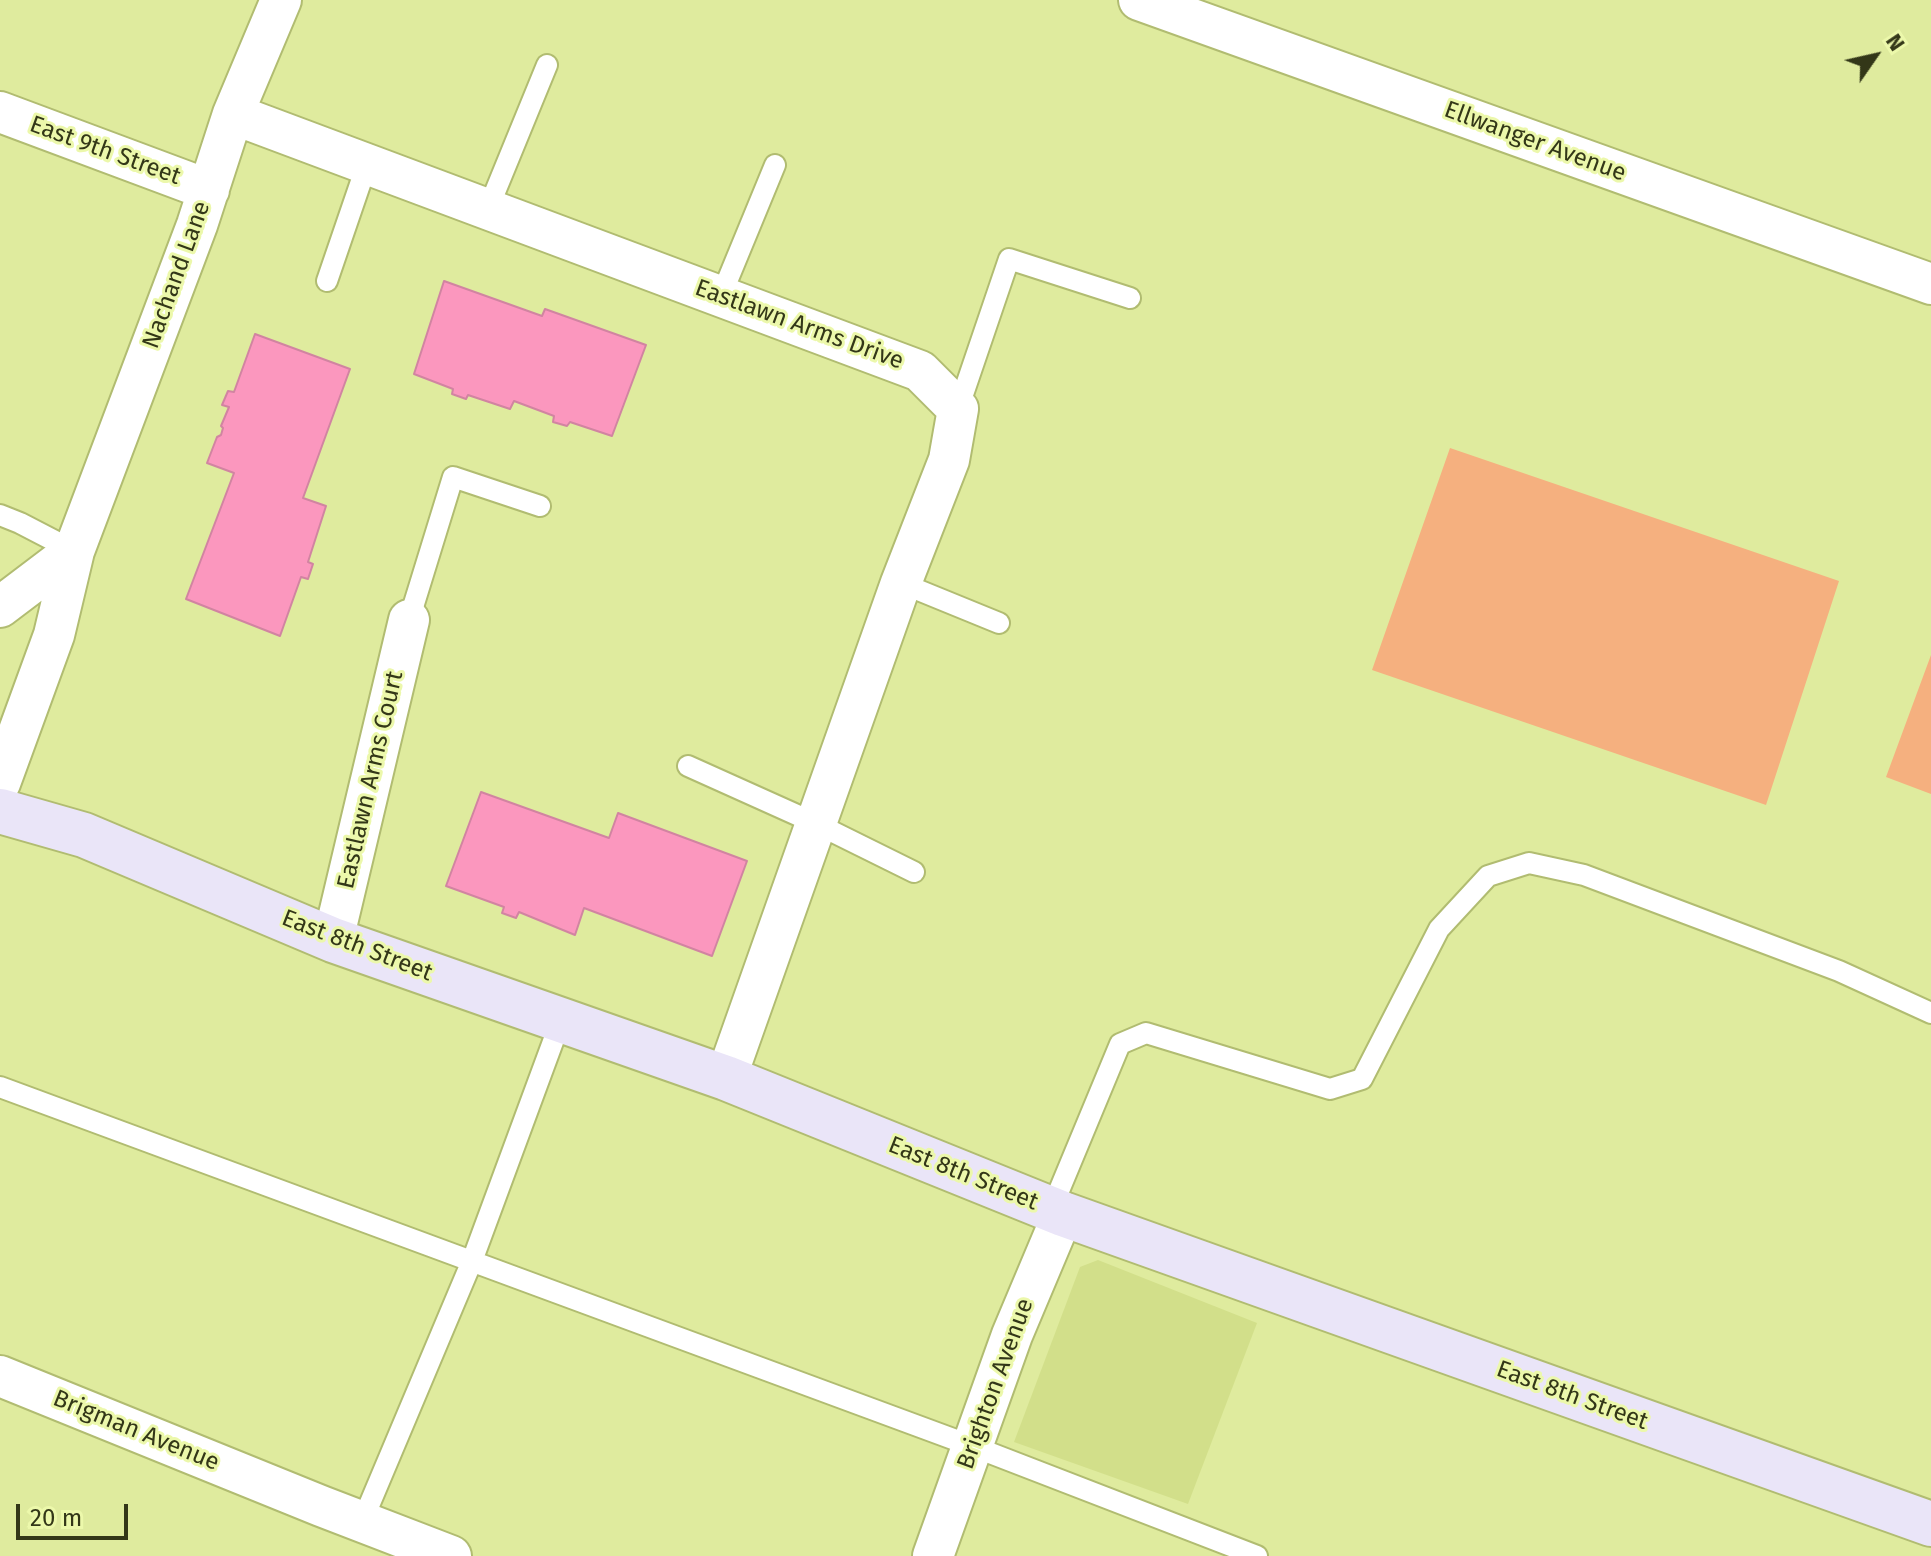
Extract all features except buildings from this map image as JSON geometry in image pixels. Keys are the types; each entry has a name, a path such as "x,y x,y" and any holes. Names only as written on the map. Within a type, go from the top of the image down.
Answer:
{"main road":[{"name":"East 8th Street","path":"0,811 84,835 333,940 726,1078 1057,1212 1931,1524"}],"street":[{"name":"Nachand Lane","path":"0,783 54,635 74,551 209,190 233,114 281,0"},
{"name":"Ellwanger Avenue","path":"1139,0 1931,284"},
{"name":"East 9th Street","path":"0,112 209,190"},
{"name":"Eastlawn Arms Drive","path":"233,114 920,371 958,409"},
{"path":"726,1078 901,583 949,460 958,409"},
{"path":"0,607 74,551"},
{"name":"Eastlawn Arms Court","path":"333,940 409,620"},
{"name":"Brighton Avenue","path":"933,1556 1057,1212"},
{"name":"Brigman Avenue","path":"0,1376 451,1556"}],"lane":[{"path":"488,209 547,65"},
{"path":"327,281 367,164"},
{"path":"721,296 775,165"},
{"path":"958,409 1009,259 1130,298"},
{"path":"409,620 453,477 540,506"},
{"path":"0,515 74,551"},
{"path":"901,583 999,623"},
{"path":"688,766 914,872"},
{"path":"1057,1212 1120,1044 1146,1033 1330,1089 1362,1079 1439,929 1488,876 1529,863 1598,880 1839,971 1931,1013"},
{"path":"362,1522 472,1261 561,1020"},
{"path":"0,1087 972,1446 1257,1556"}],"shaded area":[{"path":"1450,448 1839,581 1766,805 1372,670"},
{"path":"1931,655 1931,794 1886,777"},
{"path":"1098,1260 1257,1323 1188,1504 1014,1442 1080,1267"}]}
